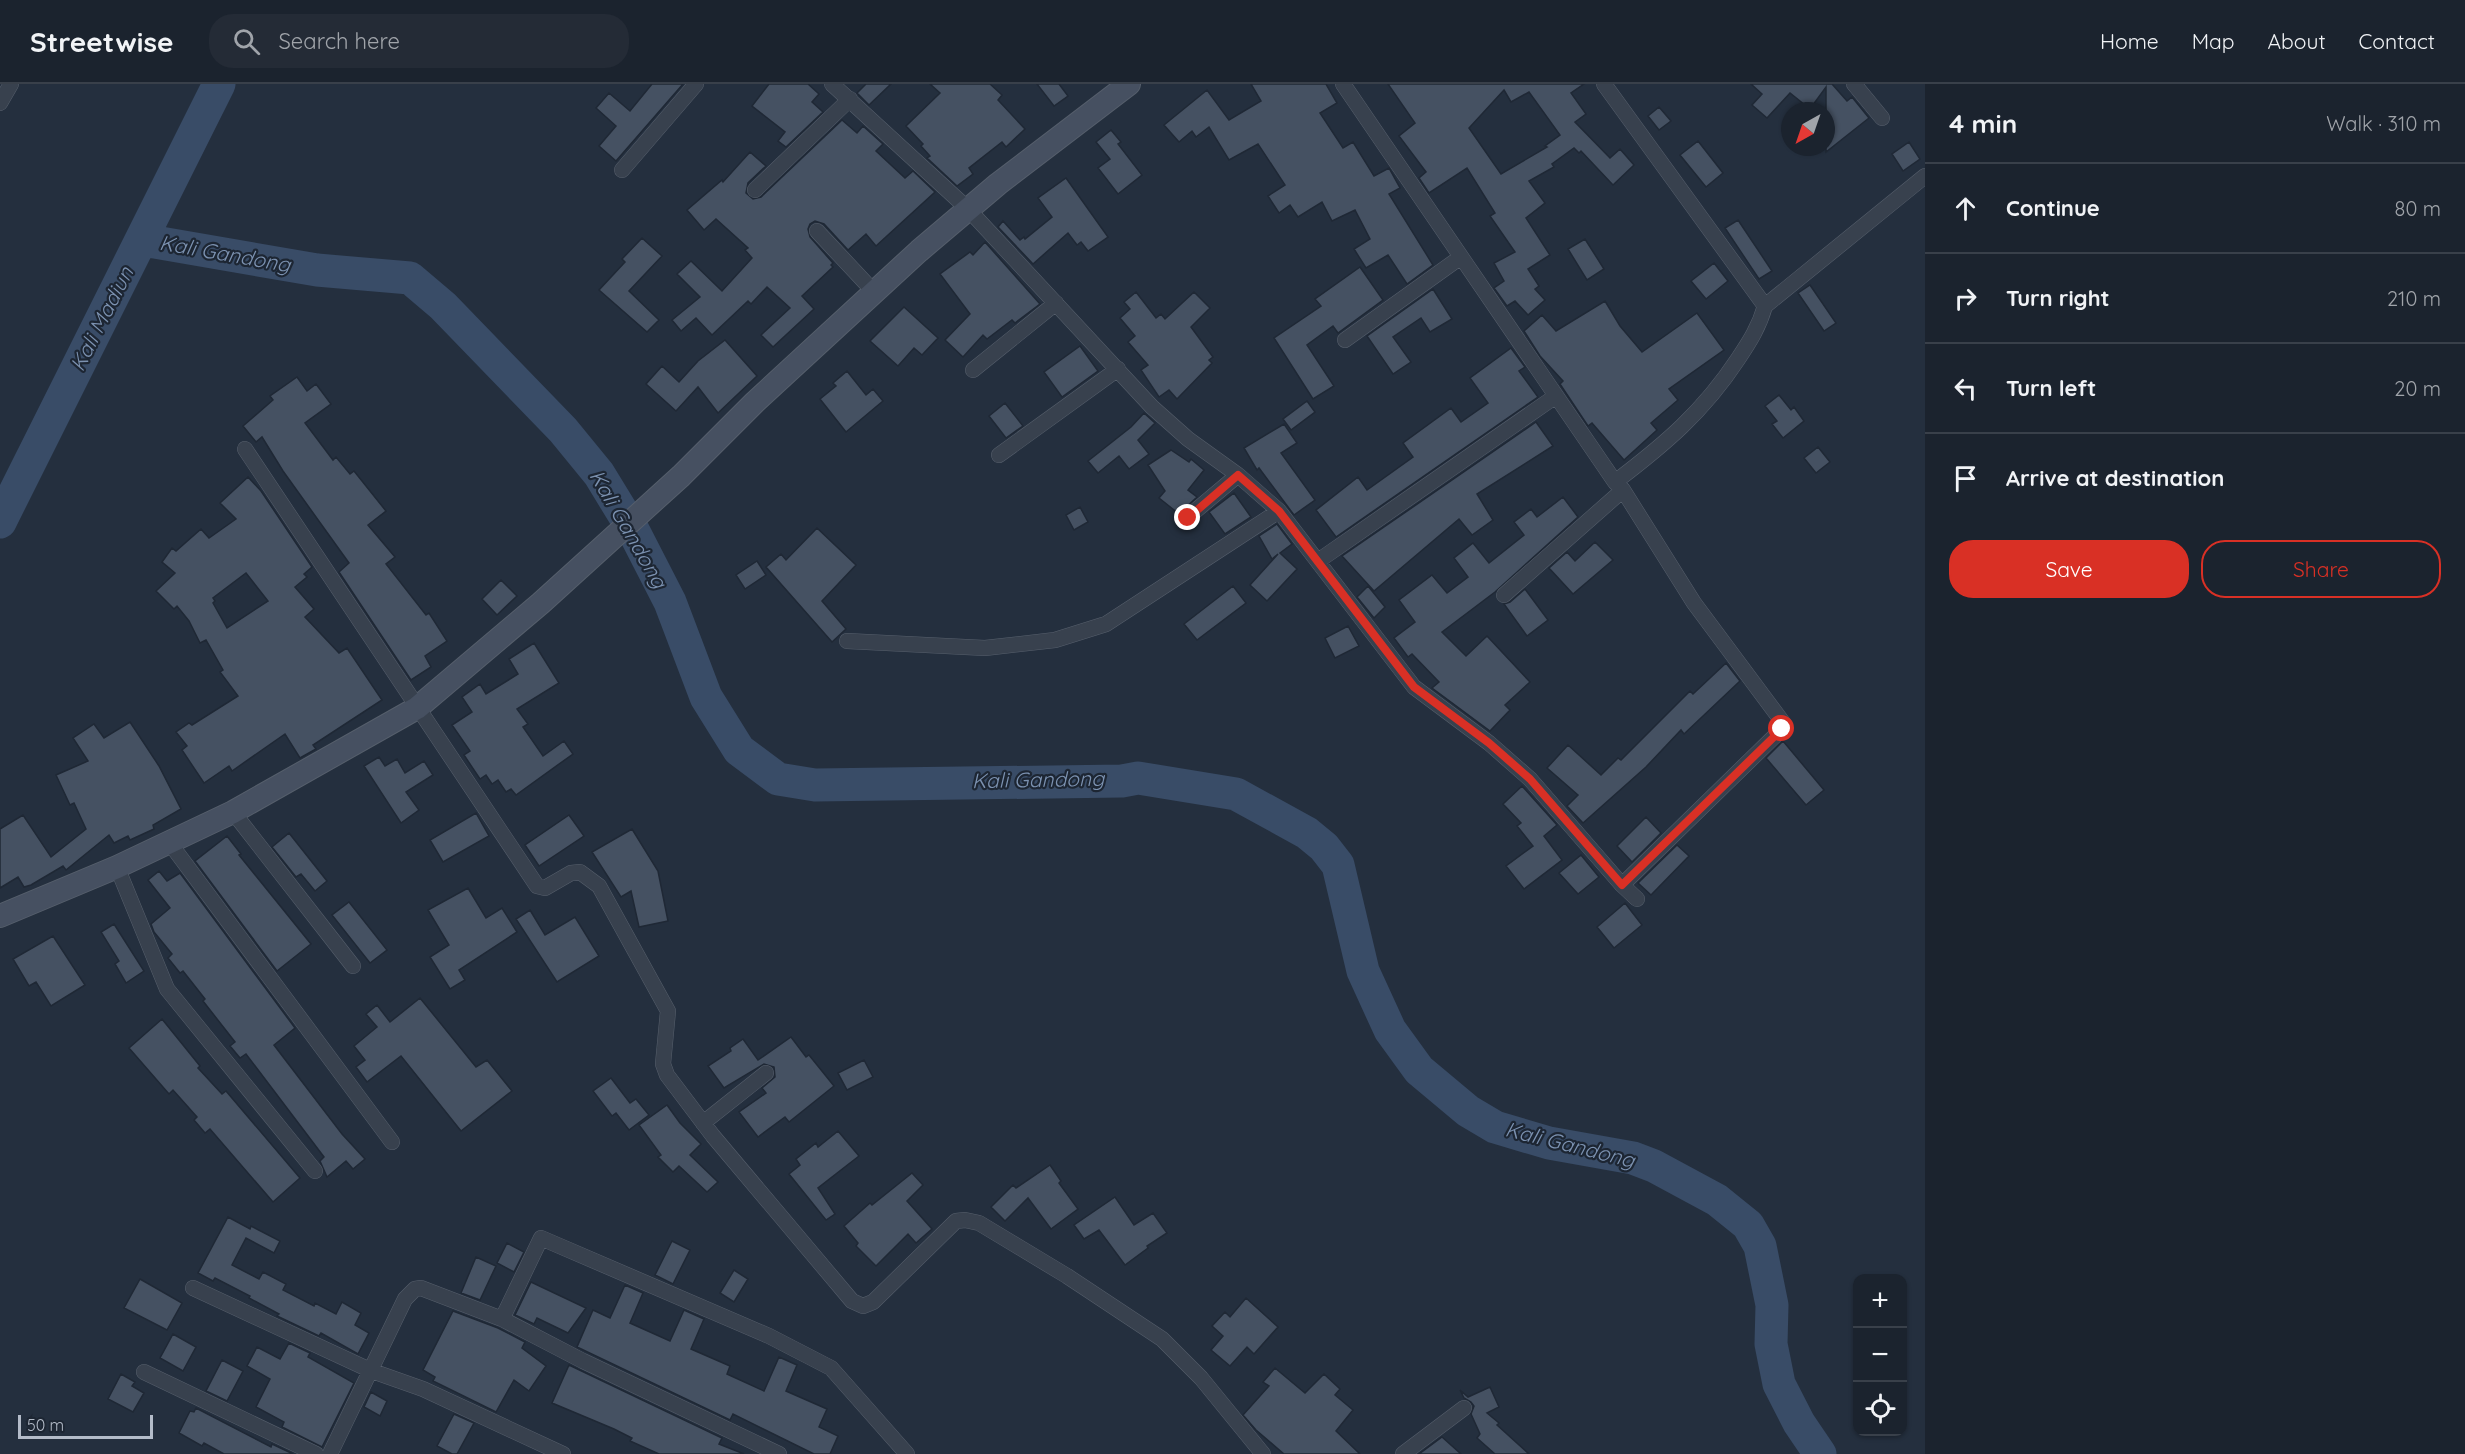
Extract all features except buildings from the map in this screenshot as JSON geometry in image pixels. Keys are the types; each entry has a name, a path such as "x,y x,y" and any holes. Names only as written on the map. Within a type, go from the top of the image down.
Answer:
{"main road":[{"path":"0,916 117,867 233,812 417,708 542,603 670,486 755,402 968,209 1129,84"}],"street":[{"path":"0,103 11,84"},
{"path":"622,170 696,84"},
{"path":"831,84 968,209 1159,413 1188,439 1238,475 1279,511 1414,687 1489,743 1530,779 1622,885 1637,899"},
{"path":"1343,84 1619,486 1694,603 1784,724 1782,729 1622,885"},
{"path":"1604,84 1765,306"},
{"path":"1854,84 1882,118"},
{"path":"755,190 850,99"},
{"path":"1504,595 1682,429 1707,401 1759,327 1765,306 1925,176"},
{"path":"817,231 874,293"},
{"path":"1345,340 1461,257"},
{"path":"974,370 1056,303"},
{"path":"999,454 1118,369"},
{"path":"1318,561 1556,396"},
{"path":"245,449 537,886 545,888 572,873 580,872 599,886 668,1011 663,1064 667,1075 703,1123 852,1301 863,1306 873,1302 956,1221 979,1223 1067,1276 1162,1339 1202,1378 1263,1454"},
{"path":"1188,518 1238,475"},
{"path":"848,641 985,648 1054,640 1106,624 1279,511"},
{"path":"233,812 353,966"},
{"path":"169,842 392,1142"},
{"path":"117,867 166,989 315,1172"},
{"path":"703,1123 766,1073"},
{"path":"502,1319 541,1238 770,1336 831,1368 907,1454"},
{"path":"193,1288 372,1371 423,1389 563,1454"},
{"path":"330,1454 405,1299 415,1289 421,1288 502,1319 583,1361 779,1454"},
{"path":"144,1372 316,1454"},
{"path":"1403,1454 1464,1408"}],"waterway":[{"name":"Kali Madiun","path":"0,522 219,84"},
{"name":"Kali Gandong","path":"143,240 317,270 410,278 443,306 563,430 599,474 632,528 670,602 706,697 739,750 778,779 815,785 1122,781 1138,778 1236,794 1307,833 1324,847 1338,865 1363,971 1390,1030 1419,1070 1468,1111 1495,1127 1549,1143 1633,1158 1654,1166 1717,1200 1748,1225 1760,1246 1772,1305 1771,1344 1779,1384 1799,1423 1820,1454"}],"route":[{"path":"1188,518 1238,475 1279,511 1414,687 1489,743 1530,779 1622,885 1782,729"}]}
